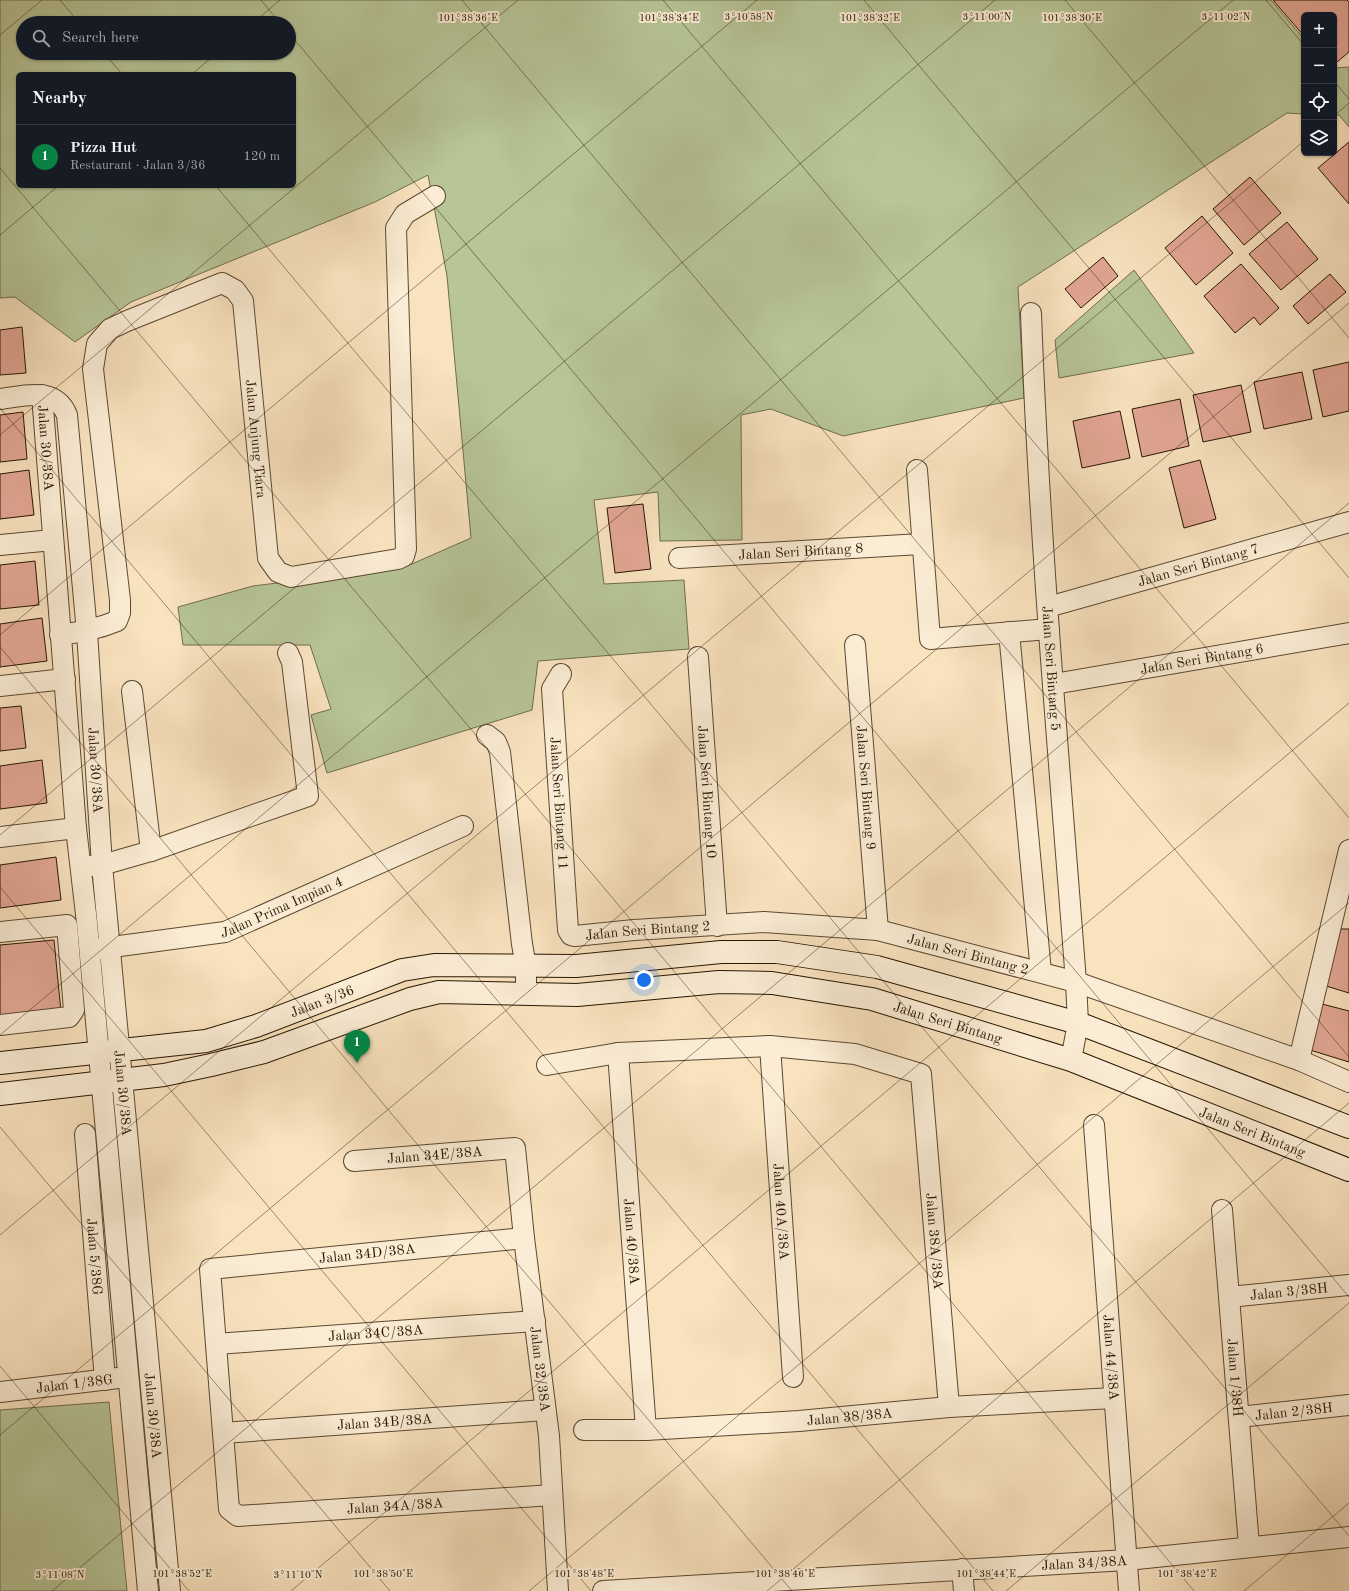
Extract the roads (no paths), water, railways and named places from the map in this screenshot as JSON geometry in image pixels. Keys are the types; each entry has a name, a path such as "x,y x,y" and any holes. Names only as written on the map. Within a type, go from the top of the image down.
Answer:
{"street":[{"name":"Jalan Anjung Tiara","path":"60,635 87,632 117,621 120,613 120,600 93,369 97,344 110,329 222,283 235,290 243,301 268,558 278,572 291,577 398,559 404,556 406,549 396,228 405,214 435,196"},
{"name":"Jalan Seri Bintang 5","path":"1031,313 1035,408 1049,629 1076,982 1078,1023 1071,1060"},
{"name":"Jalan 30/38A","path":"148,1591 88,950 77,924 81,867 76,828 65,679 60,635 42,395 54,398 63,405 67,415 87,632 102,865 170,1591"},
{"path":"0,399 42,395"},
{"path":"917,470 930,639 1049,629"},
{"name":"Jalan Seri Bintang 7","path":"1048,607 1349,522"},
{"path":"0,545 53,540"},
{"name":"Jalan Seri Bintang 8","path":"679,558 922,544"},
{"path":"1009,632 1041,972"},
{"name":"Jalan Seri Bintang 6","path":"1054,684 1349,633"},
{"name":"Jalan Seri Bintang 9","path":"855,645 878,930"},
{"path":"81,867 102,865 151,851 308,796 292,662 288,653"},
{"name":"Jalan Seri Bintang 10","path":"698,657 717,926"},
{"name":"Jalan Seri Bintang 11","path":"561,674 552,689 568,930 571,935"},
{"path":"0,686 65,679"},
{"path":"132,691 151,851"},
{"path":"487,735 496,742 500,752 522,944 526,967 526,994"},
{"name":"Jalan Prima Impian 4","path":"88,950 225,932 463,826"},
{"path":"0,837 76,828"},
{"path":"1299,1060 1341,917 1349,850"},
{"name":"Jalan Seri Bintang 2","path":"571,935 575,936 634,930 764,922 878,930 1076,982 1299,1060 1349,1082"},
{"path":"0,932 77,924 74,1010 69,1017 0,1025"},
{"path":"526,967 576,966 721,952 777,952 877,967 1078,1023 1349,1127"},
{"name":"Jalan 3/36","path":"0,1062 206,1041 256,1026 402,970 434,964 526,967"},
{"name":"Jalan Seri Bintang","path":"526,994 577,995 719,982 772,983 872,998 1071,1060 1349,1170"},
{"name":"Jalan 3/36","path":"0,1094 164,1075 264,1052 410,999 439,992 526,994"},
{"path":"547,1065 618,1053 770,1046"},
{"name":"Jalan 38A/38A","path":"770,1046 856,1054 921,1074 949,1407"},
{"name":"Jalan 40A/38A","path":"770,1046 793,1377"},
{"name":"Jalan 40/38A","path":"618,1053 646,1430"},
{"name":"Jalan 44/38A","path":"1094,1124 1129,1591"},
{"name":"Jalan 5/38G","path":"85,1134 106,1380"},
{"name":"Jalan 34E/38A","path":"354,1161 515,1148"},
{"name":"Jalan 32/38A","path":"515,1148 524,1238 546,1410 558,1591"},
{"name":"Jalan 1/38H","path":"1222,1210 1249,1546"},
{"name":"Jalan 34D/38A","path":"216,1344 210,1269 524,1238"},
{"path":"119,1280 140,1277"},
{"name":"Jalan 3/38H","path":"1229,1297 1349,1285"},
{"name":"Jalan 34C/38A","path":"216,1344 535,1321"},
{"path":"216,1344 223,1433"},
{"name":"Jalan 1/38G","path":"0,1392 150,1375"},
{"name":"Jalan 38/38A","path":"584,1430 646,1430 799,1421 949,1407 1114,1398"},
{"name":"Jalan 2/38H","path":"1239,1417 1349,1404"},
{"name":"Jalan 34B/38A","path":"223,1433 546,1410"},
{"name":"Jalan 34A/38A","path":"223,1433 229,1509 238,1516 552,1496"},
{"name":"Jalan 34/38A","path":"603,1591 661,1589 962,1569 1127,1560 1249,1546 1349,1537"},
{"path":"962,1569 964,1591"}],"place":[{"name":"Pizza Hut","path":"357,1063"}]}
